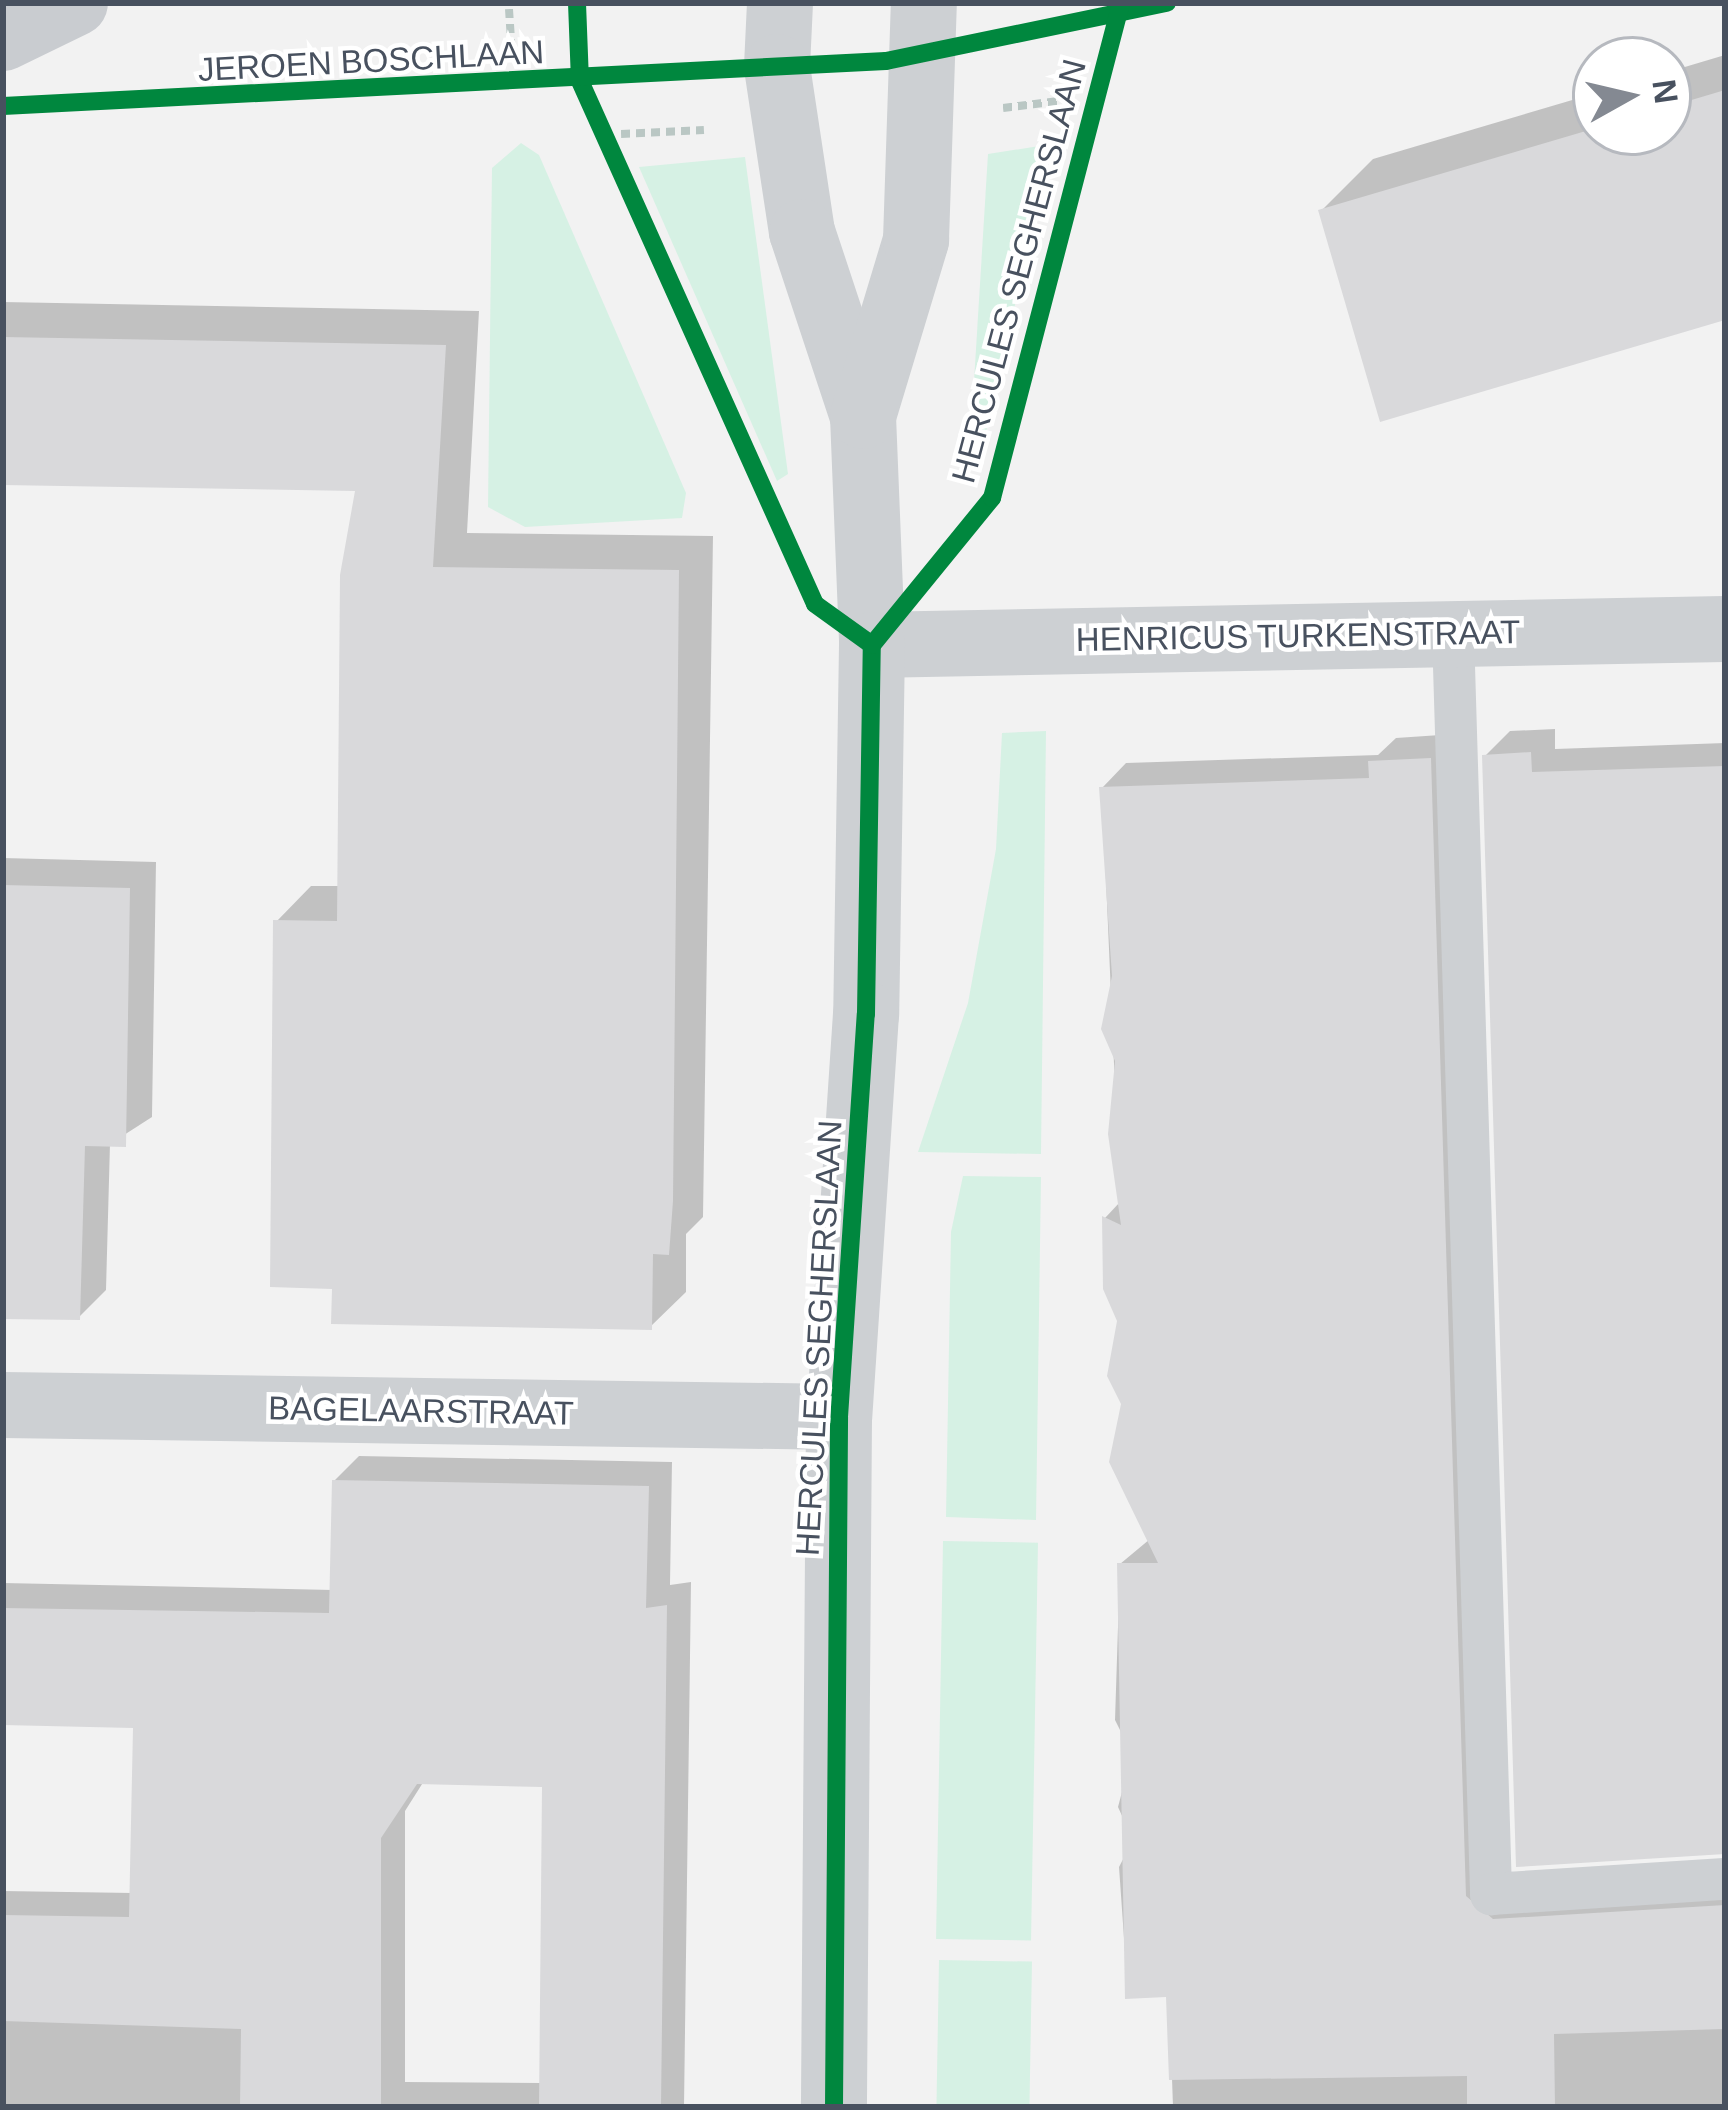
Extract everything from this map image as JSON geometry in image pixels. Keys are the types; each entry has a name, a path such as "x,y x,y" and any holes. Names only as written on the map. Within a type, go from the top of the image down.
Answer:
{"main road":[{"path":"3,38 75,3"}],"street":[{"name":"HERCULES SEGHERSLAAN","path":"780,3 777,67 802,232 863,416 872,645 866,1014 839,1418 834,2107"},
{"name":"HERCULES SEGHERSLAAN","path":"863,416 916,240 924,3"},
{"name":"HENRICUS TURKENSTRAAT","path":"872,645 1725,629"},
{"name":"BAGELAARSTRAAT","path":"3,1406 839,1418"}],"lane":[{"path":"1453,633 1491,1894 1725,1879"}],"path":[{"path":"509,9 512,55"},
{"path":"992,109 1067,100"},
{"path":"596,117 614,156"},
{"path":"621,134 721,129"}],"green space":[{"path":"521,143 539,155 686,493 682,518 525,527 488,507 492,168"},
{"path":"1052,144 986,431 971,430 988,154"},
{"path":"745,157 788,474 777,481 639,167"},
{"path":"1046,731 1041,1154 918,1152 968,1003 996,849 1002,733"},
{"path":"963,1176 1041,1177 1036,1520 946,1517 951,1232"},
{"path":"943,1541 1038,1543 1031,1941 936,1939"},
{"path":"939,1960 1032,1962 1029,2107 936,2107"}],"building":[{"path":"1725,90 1725,320 1380,422 1318,210 1572,135 1572,156 1692,156 1692,100"},
{"path":"3,337 446,345 433,567 679,570 673,1201 669,1255 653,1254 652,1330 331,1324 332,1289 270,1287 273,920 337,921 340,575 355,491 3,485"},
{"path":"1531,752 1532,772 1725,766 1725,1854 1516,1867 1482,755"},
{"path":"1431,758 1466,1896 1493,1919 1725,1905 1725,2029 1554,2034 1555,2107 1467,2107 1467,2076 1169,2080 1166,1997 1125,1999 1117,1563 1158,1563 1109,1462 1121,1404 1107,1376 1117,1321 1103,1289 1102,1216 1121,1225 1108,1134 1115,1061 1101,1029 1112,976 1099,787 1369,778 1368,761"},
{"path":"3,885 130,888 126,1147 85,1146 80,1320 3,1319"},
{"path":"332,1480 649,1486 646,1608 667,1605 661,2107 539,2107 542,1787 417,1784 381,1838 381,2107 240,2107 241,2029 3,2021 3,1915 129,1917 133,1728 3,1725 3,1608 329,1613"}],"cycle path":[{"path":"577,3 580,81 815,604 872,645"},
{"path":"834,2107 839,1417 866,1014 872,645 992,498 1121,3"},
{"name":"JEROEN BOSCHLAAN","path":"3,106 886,61 1167,3"}]}
